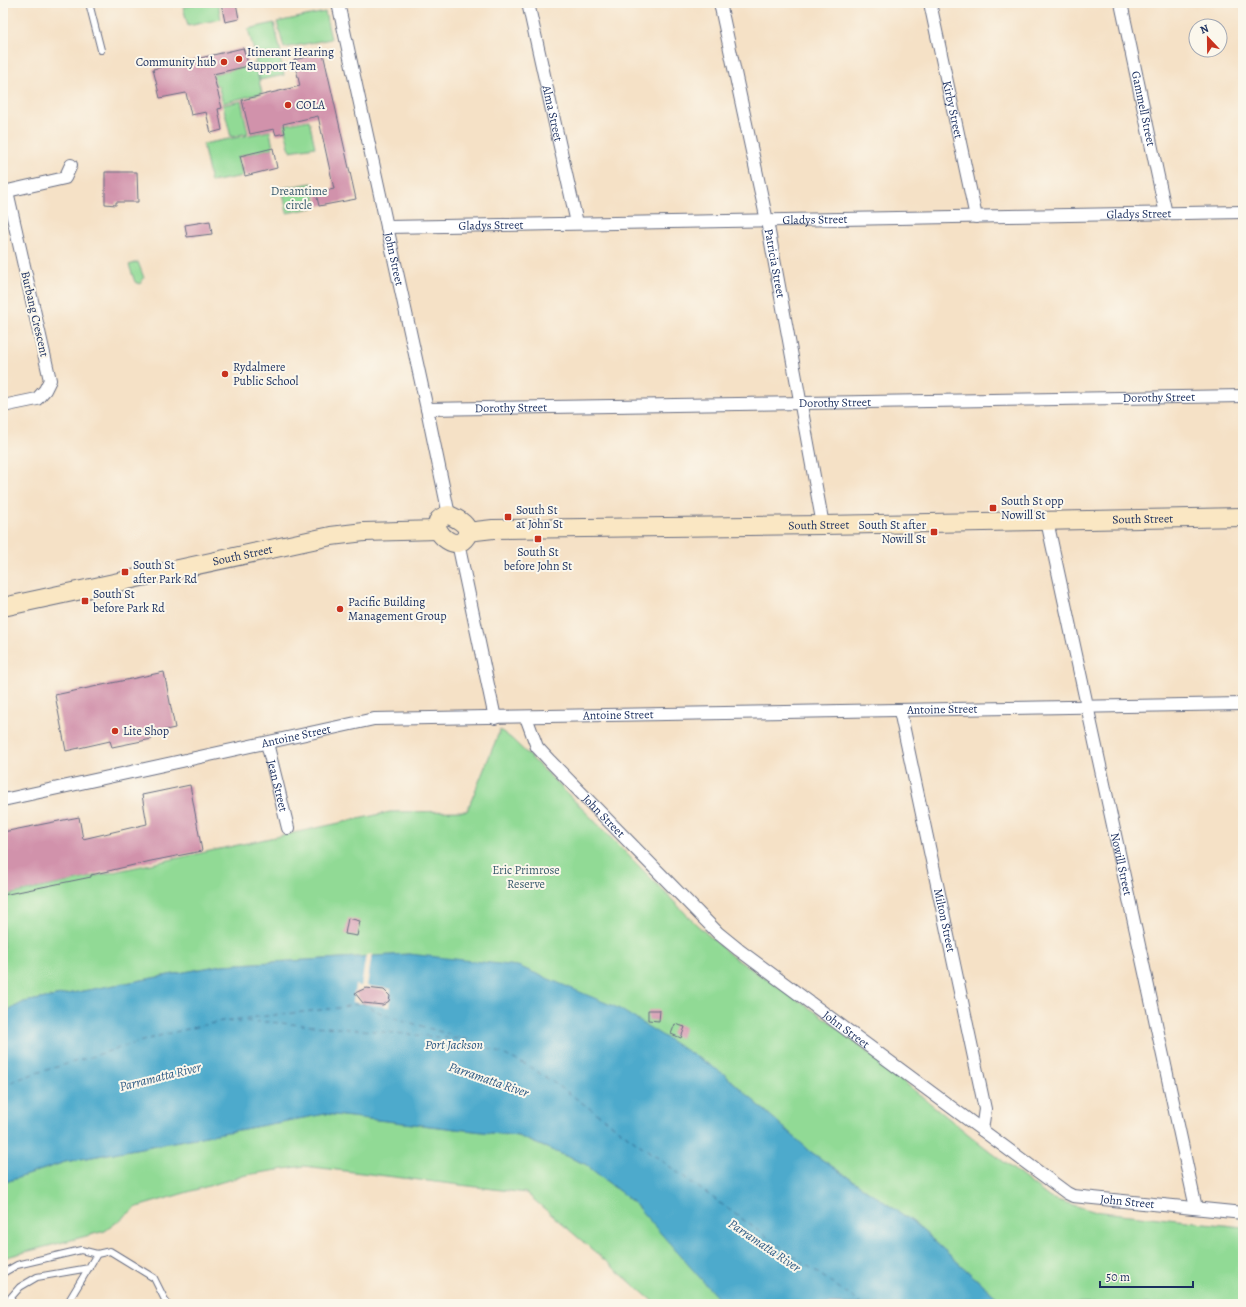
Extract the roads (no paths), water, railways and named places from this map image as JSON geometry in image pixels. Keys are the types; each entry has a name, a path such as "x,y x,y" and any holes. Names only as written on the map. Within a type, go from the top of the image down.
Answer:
{"street":[{"name":"John Street","path":"338,3 449,516"},
{"name":"Alma Street","path":"528,3 577,224"},
{"name":"Patricia Street","path":"720,3 767,221 823,525"},
{"name":"Kirby Street","path":"930,3 976,217"},
{"name":"Gammell Street","path":"1121,3 1166,214"},
{"path":"5,192 65,178 71,165"},
{"name":"Burbang Crescent","path":"3,406 36,399 45,390 50,380 5,192"},
{"name":"Gladys Street","path":"387,227 1243,212"},
{"name":"Dorothy Street","path":"427,409 1243,396"},
{"path":"463,537 450,541 437,530 439,520 444,516 449,516 463,523 466,527 463,537 495,718"},
{"name":"South Street","path":"463,537 493,529 823,525 1243,517"},
{"name":"Nowill Street","path":"1047,521 1196,1208"},
{"name":"South Street","path":"3,607 331,536 364,532 437,530"},
{"name":"Antoine Street","path":"3,800 374,720 1243,704"},
{"name":"Milton Street","path":"900,711 985,1109 982,1130"},
{"name":"John Street","path":"526,717 538,747 550,761 709,925 740,950 1067,1193 1073,1196 1243,1213"},
{"name":"Jean Street","path":"267,743 288,828"}],"lane":[{"path":"89,3 101,50"},
{"path":"3,1273 17,1265 81,1250 97,1254 110,1251 154,1278 167,1304"},
{"path":"66,1304 97,1254"},
{"path":"4,1304 20,1287 37,1277 89,1268"}],"water":[{"name":"Port Jackson","path":"409,954 518,966 618,1008 724,1074 811,1152 912,1221 1004,1304 723,1304 634,1203 585,1164 518,1136 325,1114 65,1162 3,1183 3,1013 24,1002 222,965"}],"place":[{"name":"Itinerant Hearing Support Team","path":"239,59"},
{"name":"Community hub","path":"224,62"},
{"name":"COLA","path":"288,105"},
{"name":"Rydalmere Public School","path":"225,374"},
{"name":"South St opp Nowill St","path":"993,508"},
{"name":"South St at John St","path":"508,517"},
{"name":"South St after Nowill St","path":"934,532"},
{"name":"South St before John St","path":"538,539"},
{"name":"South St after Park Rd","path":"125,572"},
{"name":"South St before Park Rd","path":"85,601"},
{"name":"Pacific Building Management Group","path":"340,609"},
{"name":"Lite Shop","path":"115,731"}],"park label":[{"name":"Dreamtime circle","path":"299,198"},
{"name":"Eric Primrose Reserve","path":"526,877"}],"water label":[{"name":"Parramatta River","path":"160,1076"},
{"name":"Parramatta River","path":"489,1079"},
{"name":"Parramatta River","path":"765,1245"}]}
